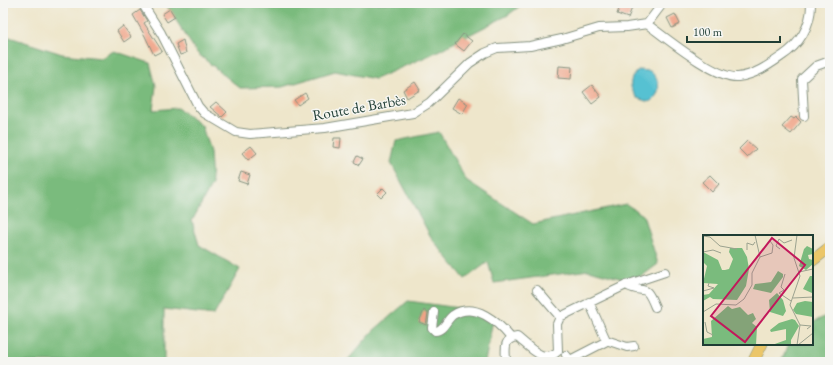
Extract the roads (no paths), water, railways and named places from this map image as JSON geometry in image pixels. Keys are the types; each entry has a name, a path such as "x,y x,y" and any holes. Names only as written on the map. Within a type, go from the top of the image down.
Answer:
{"main road":[{"path":"813,260 830,247"},
{"path":"753,362 762,345"}],"street":[{"name":"Route de Barbès","path":"142,3 162,33 198,106 204,112 236,132 250,134 325,128 413,113 429,103 470,63 485,53 497,48 530,46 562,39 599,28 627,27 647,24"},
{"path":"663,3 647,24 708,67 730,77 739,77 763,68 793,48 806,29 811,5"},
{"path":"804,116 802,79 816,66 830,60"},
{"path":"506,362 505,346 507,340 517,337 542,357 554,355 558,351 557,324 560,317 626,285 665,272"},
{"path":"626,285 634,289 644,289 647,291 655,307"},
{"path":"537,290 560,317"},
{"path":"589,302 606,340 627,347 634,346"},
{"path":"434,312 432,328 435,331 441,329 452,316 463,311 476,311 500,324 511,338"},
{"path":"566,355 570,360 605,342 606,340"}],"water":[{"path":"638,70 650,71 658,83 658,91 649,102 637,98 632,90 631,80"}]}
